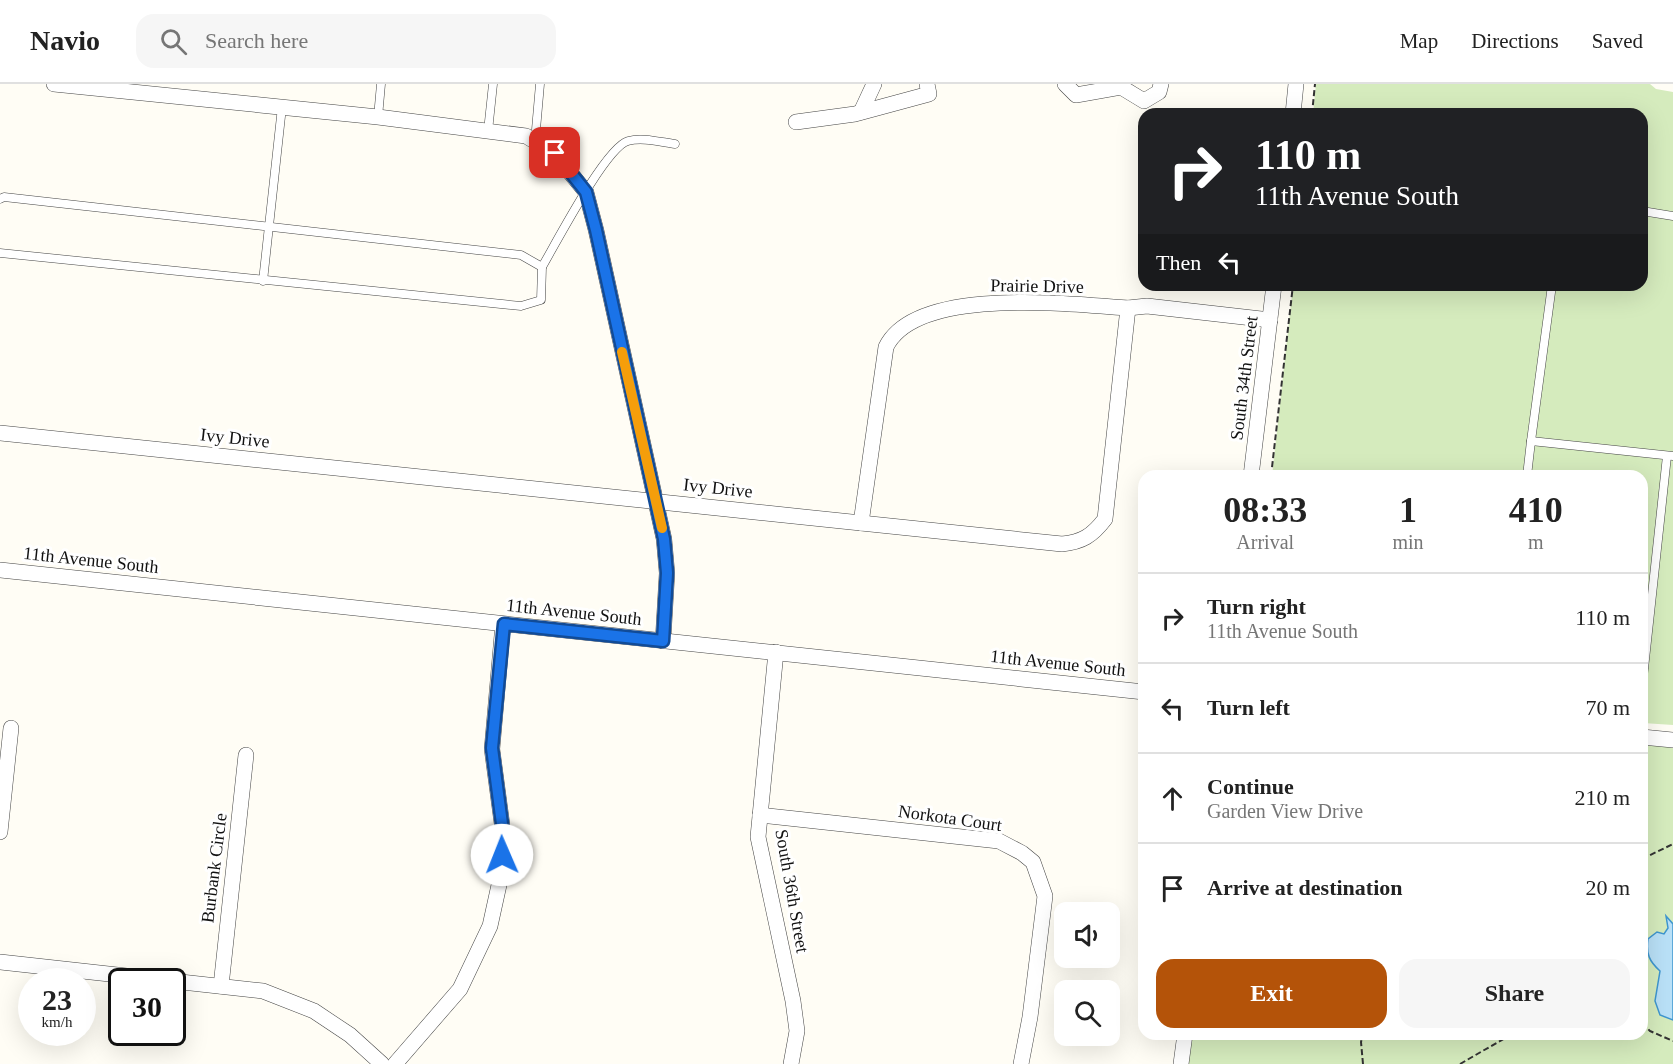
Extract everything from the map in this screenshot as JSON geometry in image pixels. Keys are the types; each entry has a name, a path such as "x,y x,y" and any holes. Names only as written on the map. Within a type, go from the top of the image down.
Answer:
{"street":[{"path":"54,84 378,117 526,136 555,153 586,192 664,539 667,573 663,641"},
{"path":"861,112 874,84"},
{"path":"796,122 861,112 929,93 927,84"},
{"path":"1065,84 1076,95 1121,87 1144,101 1159,92 1161,84"},
{"path":"1294,108 1296,84"},
{"name":"South 34th Street","path":"1252,470 1273,291"},
{"name":"Prairie Drive","path":"861,523 886,347 892,335 902,325 947,310 1005,302 1128,308 1147,306 1270,320"},
{"name":"Ivy Drive","path":"0,433 1062,544 1081,542 1096,531 1105,519 1128,308"},
{"name":"11th Avenue South","path":"0,570 1138,691"},
{"path":"395,1064 460,989 490,926 499,885 502,855 502,824 492,748 504,624"},
{"name":"South 36th Street","path":"776,652 758,837 796,1021 796,1042 791,1064"},
{"path":"0,832 11,728"},
{"path":"1648,738 1673,740"},
{"name":"Burbank Circle","path":"220,986 246,755"},
{"name":"Norkota Court","path":"760,815 999,841 1022,853 1033,862 1045,896 1030,1017 1021,1064"},
{"path":"0,962 262,991 294,1001 328,1019 382,1064"},
{"path":"1181,1064 1184,1040"}],"lane":[{"path":"378,117 381,84"},
{"path":"488,131 493,84"},
{"path":"535,141 540,84"},
{"path":"263,281 282,107"},
{"path":"0,253 521,306 541,300 542,267 586,192 617,146 627,141 675,144"},
{"path":"0,199 4,197 521,255 542,267"},
{"path":"1648,212 1673,216"},
{"path":"1528,470 1550,291"},
{"path":"1531,441 1670,456 1648,638"}],"path":[{"path":"1313,108 1315,84"},
{"path":"1272,470 1292,291"},
{"path":"1648,856 1673,844"},
{"path":"1648,1029 1673,1041"},
{"path":"1362,1040 1363,1064"},
{"path":"1460,1064 1502,1040"}],"green space":[{"path":"1316,84 1650,84 1656,89 1673,92 1673,725 1648,723 1648,470 1273,470 1292,291 1648,291 1648,108 1314,108"},
{"path":"1648,738 1673,740 1673,1064 1186,1064 1188,1040 1648,1040"}],"water":[{"path":"1666,916 1673,924 1673,1020 1660,1015 1655,1001 1660,971 1653,964 1648,953 1648,939 1657,932 1664,934 1668,928"}],"slow traffic":[{"path":"622,352 662,528"}],"route":[{"path":"502,855 502,824 494,777 492,748 493,709 504,624 663,641 667,573 664,539 596,230 586,192 555,153"}]}
